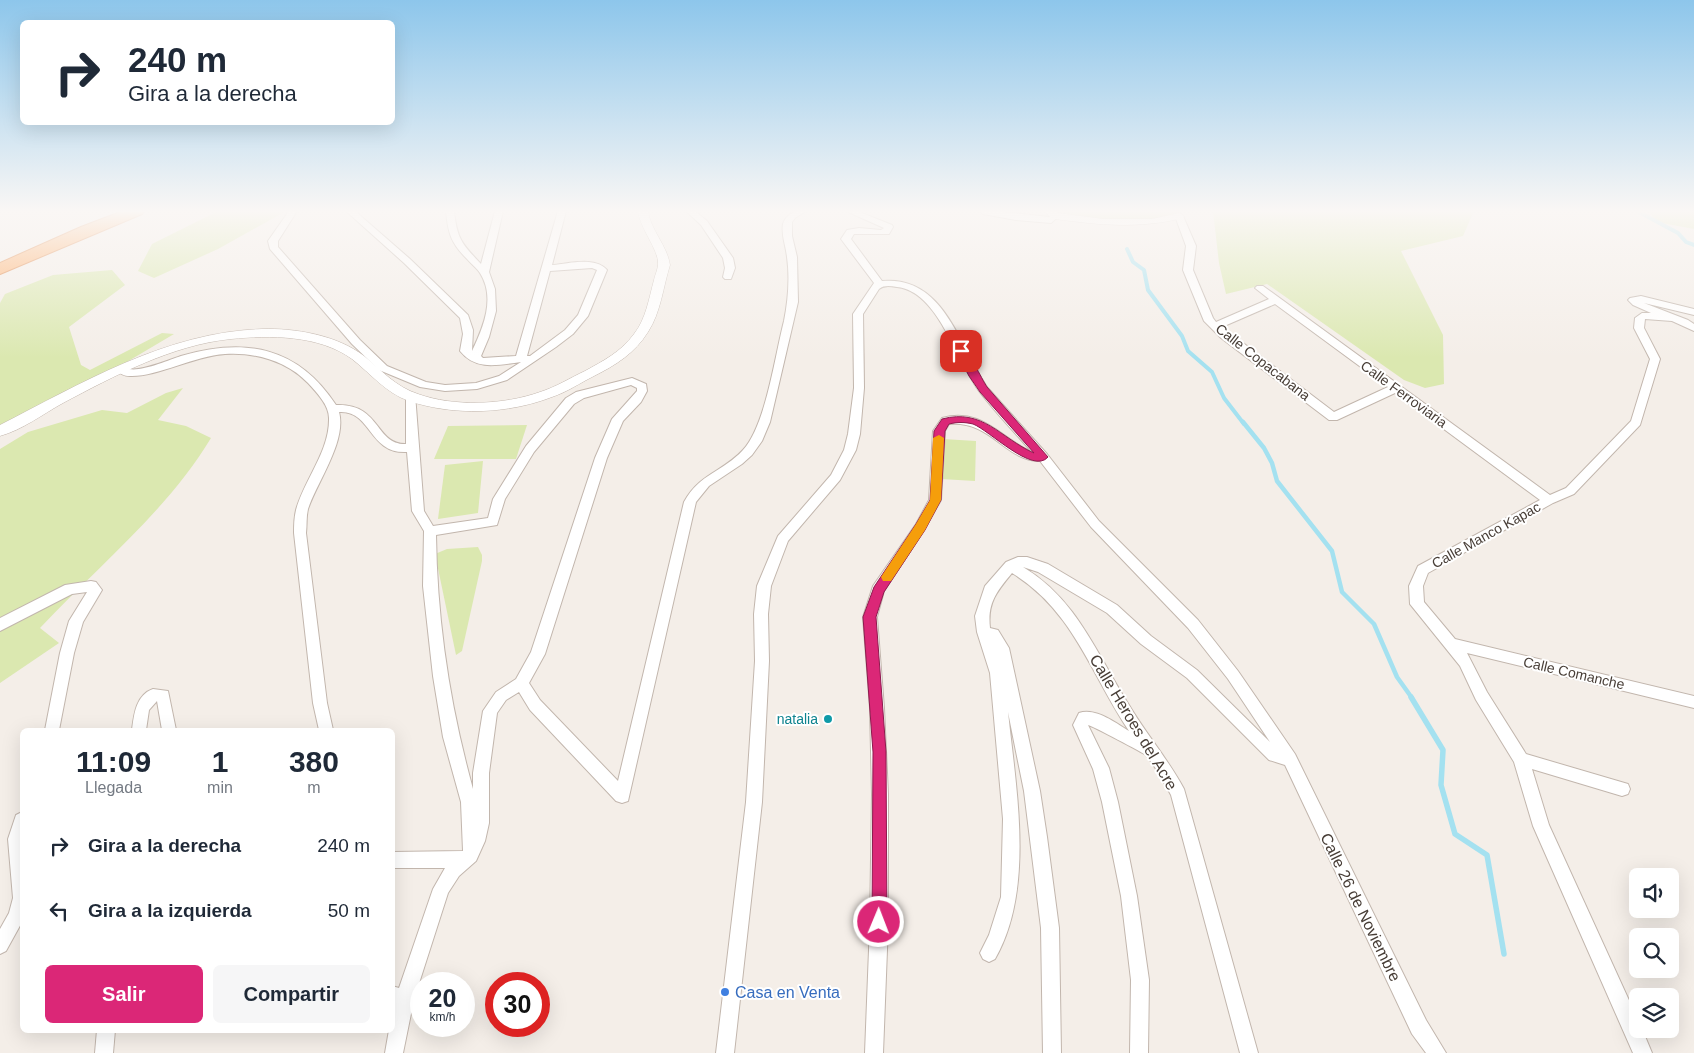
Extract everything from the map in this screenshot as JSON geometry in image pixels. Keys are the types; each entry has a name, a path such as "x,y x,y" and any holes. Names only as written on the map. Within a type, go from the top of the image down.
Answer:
{"highway":[{"path":"0,270 21,260"}],"street":[{"path":"285,260 351,336 383,368 424,385 458,388 477,386 516,372 576,325 583,316 602,270 592,264 547,268"},
{"path":"407,260 464,317 468,325 469,339 465,351 475,359 487,362 521,358 533,359"},
{"path":"473,260 484,272 491,286 493,296 492,312 475,359"},
{"path":"484,272 487,260"},
{"path":"521,358 549,260"},
{"path":"0,431 122,370 163,352 200,340 237,334 284,334 332,344 350,352 380,377 411,397 427,402 474,405 520,402 551,392 621,356 639,338 647,323 664,260"},
{"path":"728,260 730,268 728,277"},
{"path":"521,683 535,705 622,796 690,502 699,486 738,461 748,452 762,429 767,415 793,302 792,260"},
{"path":"725,1053 754,802 762,661 761,614 764,586 782,539 836,477 850,450 854,434 859,388 858,314 869,293 879,284 862,260"},
{"name":"Calle Copacabana","path":"1189,260 1188,270 1208,319 1333,417 1396,388"},
{"name":"Calle 26 de Noviembre","path":"879,284 907,285 923,294 949,326 974,376 984,389 1043,457 1095,524 1193,624 1234,675 1290,759 1419,1027 1437,1053"},
{"name":"Calle Ferroviaria","path":"1260,288 1549,500"},
{"path":"1215,326 1276,300"},
{"path":"1694,312 1641,300 1632,300 1636,304 1674,318 1694,328"},
{"path":"1549,500 1570,491 1636,422 1655,358 1639,328 1640,318 1646,315 1674,318"},
{"path":"122,370 130,373 142,371 224,350 258,351 281,358 307,374 334,409 334,428 324,461 301,512 300,533 320,703 326,728"},
{"path":"394,1053 399,997 441,888 453,870 467,858 477,841 482,823 481,773 490,711 501,696 521,683 540,647 601,458 618,419 637,399 642,391 642,386 632,381 580,394 570,401 530,449 499,498 493,522 430,531"},
{"path":"551,392 570,401"},
{"path":"411,397 412,448 418,511 430,531 430,586 440,676 451,737 469,802 467,858"},
{"path":"334,409 346,407 362,414 373,426 381,440 389,446 398,450 412,448"},
{"path":"874,1053 881,845 880,752 870,617 872,605 878,590 920,527 935,500 939,431 946,421 960,419 977,422 1025,453 1034,457 1043,457"},
{"name":"Calle Manco Kapac","path":"1453,644 1416,604 1416,586 1423,570 1549,500"},
{"path":"989,952 997,938 1010,898 1011,818 997,673 984,632 982,616 990,590 1011,566 1018,562 1027,562 1043,568 1112,608 1146,640 1192,674 1261,744 1274,755 1290,759"},
{"name":"Calle Heroes del Acre","path":"1011,566 1051,592 1063,606 1082,635 1119,702 1148,748 1169,776 1178,794 1249,1053"},
{"path":"0,626 12,617 70,589 91,586 95,590 76,621 66,653 52,728"},
{"path":"984,632 993,634 1002,648 1032,791 1050,928 1052,1053"},
{"path":"1453,644 1470,668 1481,696 1521,759 1541,826 1643,1053"},
{"name":"Calle Comanche","path":"1453,644 1694,702"},
{"path":"139,728 142,708 153,695 163,695 169,728"},
{"path":"1139,1053 1140,980 1129,896 1110,802 1101,768 1080,725 1084,718 1094,719 1136,745 1148,748"},
{"path":"1521,759 1622,789"},
{"path":"20,826 16,837 20,887"},
{"path":"395,860 467,858"},
{"path":"0,945 14,922 20,902"},
{"path":"104,1053 106,1033"}],"green space":[{"path":"144,260 193,260 154,278 138,271"},
{"path":"1219,260 1406,260 1443,335 1444,384 1425,388 1404,380 1267,284 1226,294"},
{"path":"112,270 125,285 69,327 81,365 90,370 162,333 174,334 98,379 0,427 0,303 5,294 53,275"},
{"path":"183,388 158,420 186,426 211,438 174,490 153,514 40,628 59,643 0,683 0,449 28,432 102,410 127,413 166,393"},
{"path":"527,425 516,459 434,459 448,426"},
{"path":"943,439 976,441 975,481 941,479"},
{"path":"483,461 478,513 438,519 445,465"},
{"path":"478,547 482,555 482,561 462,651 456,655 435,554 447,549"}],"waterway":[{"path":"1132,260 1144,270 1148,290 1182,336 1188,351 1212,372 1224,398 1244,424"},
{"path":"1243,422 1264,448 1272,463 1277,481 1332,551 1342,592 1374,624 1397,677 1412,698"},
{"path":"1411,697 1443,750 1441,785 1455,834 1487,855 1504,954"}],"slow traffic":[{"path":"887,577 930,512 935,500 939,438"}],"place":[{"name":"natalia","path":"828,719"},
{"name":"Casa en Venta","path":"725,992"}],"route":[{"path":"879,922 881,845 880,752 870,617 872,605 878,590 930,512 935,500 939,431 946,421 967,419 977,422 1025,453 1034,457 1043,457 984,389 974,376 961,351"}]}
